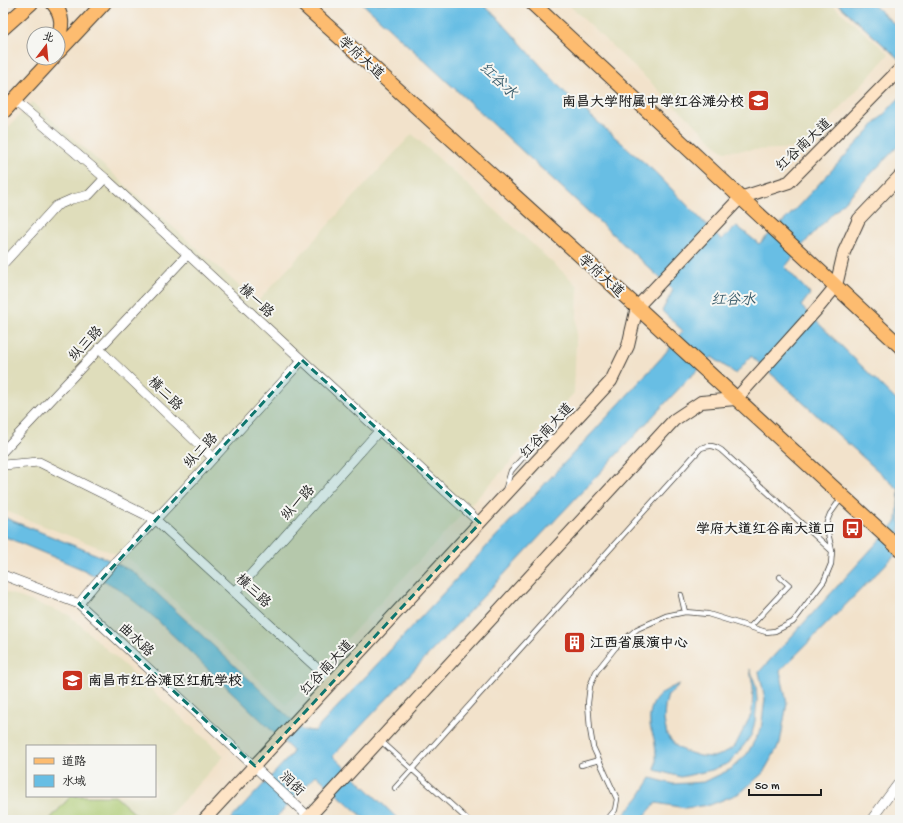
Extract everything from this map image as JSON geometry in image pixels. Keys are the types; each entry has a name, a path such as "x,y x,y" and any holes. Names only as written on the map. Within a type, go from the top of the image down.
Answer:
{"main road":[{"path":"3,28 26,3"},
{"path":"3,28 31,3"},
{"path":"53,3 59,10 62,26"},
{"path":"66,43 104,3"},
{"name":"学府大道","path":"302,3 704,368 900,549"},
{"path":"532,3 900,346"},
{"path":"3,112 44,66"},
{"name":"红谷南大道","path":"204,820 611,381 628,346 637,307 740,198 789,182 900,69"},
{"path":"309,818 331,792 674,420 701,402 736,399 817,310 836,286 844,252 859,220 900,176"}],"street":[{"name":"横一路","path":"14,100 105,178 379,431 480,522"},
{"path":"3,264 56,206 72,199 89,195 105,178"},
{"name":"纵三路","path":"3,451 188,254"},
{"name":"横二路","path":"99,349 213,458"},
{"name":"纵二路","path":"78,604 118,558 156,520 302,360"},
{"name":"纵一路","path":"235,592 379,431"},
{"name":"横三路","path":"3,465 39,462 156,520 332,682"},
{"name":"曲水路","path":"3,575 78,604 255,766"},
{"name":"润街","path":"255,766 309,818"},
{"path":"871,820 900,780"}],"lane":[{"path":"395,788 701,448 709,445 715,446 721,450 832,551"},
{"path":"607,820 615,810 617,799 593,747 590,729 588,703 590,686 596,672 616,648 637,629 666,616 685,612 708,614 766,632 775,631 793,622 824,581 831,564 832,551 826,524 830,514 842,496"},
{"path":"750,627 789,585 780,577"},
{"path":"681,595 685,612"},
{"path":"380,740 468,820"},
{"path":"581,765 599,760"}],"highlighted area":[{"path":"302,360 480,523 255,766 79,604"}],"shaded area":[{"name":"南昌大学附属中学红谷滩分校","path":"570,3 830,3 889,54 805,148 723,151 571,7"},
{"path":"32,102 257,302 412,134 578,286 574,393 286,705 131,560 3,510 3,133"},
{"name":"南昌市红谷滩区红航学校","path":"3,591 69,615 224,756 165,820 3,820"}],"green space":[{"path":"70,797 116,797 141,819 49,820"}],"water":[{"name":"红谷水","path":"362,3 481,3 497,17 568,96 656,173 721,240 737,226 759,244 788,217 900,97 900,144 808,239 785,267 810,294 801,306 900,404 900,550 780,671 787,703 780,743 763,773 740,793 710,805 685,808 656,803 641,820 620,820 639,797 651,778 673,784 704,782 731,769 747,754 761,729 765,699 759,672 897,521 899,490 751,356 736,374 712,357 688,379 333,756 399,820 366,820 316,775 274,820 230,820 291,755 293,751 155,618 119,589 82,569 3,536 3,517 100,556 134,572 302,730 315,731 621,402 662,357 683,331 662,311 673,290"},
{"path":"837,3 871,3 900,29 900,60"},
{"path":"750,669 756,686 757,700 755,721 752,734 729,763 712,770 681,777 655,770 656,751 650,726 650,716 651,709 657,698 667,690 680,684 668,695 665,706 664,720 667,735 676,746 684,751 700,756 713,757 723,754 735,746 752,713 753,687"}],"place":[{"name":"南昌大学附属中学红谷滩分校","path":"759,101"},
{"name":"学府大道红谷南大道口","path":"852,528"},
{"name":"江西省展演中心","path":"574,642"},
{"name":"南昌市红谷滩区红航学校","path":"72,680"}]}
